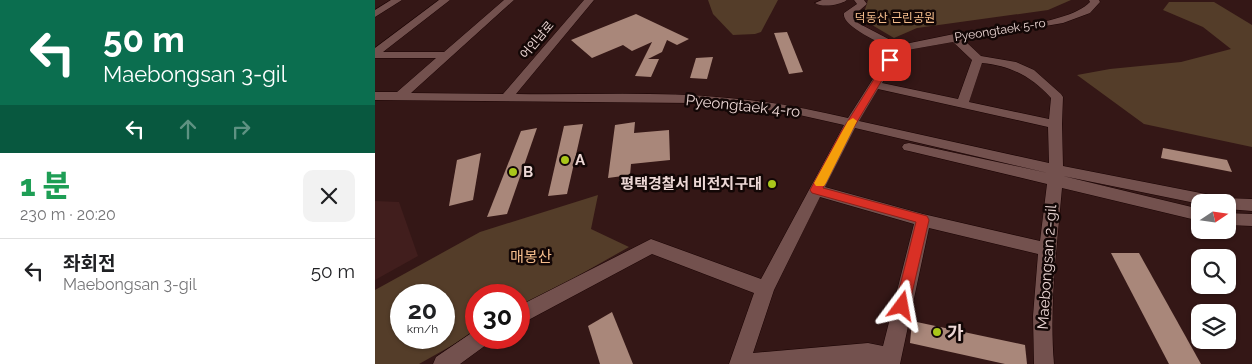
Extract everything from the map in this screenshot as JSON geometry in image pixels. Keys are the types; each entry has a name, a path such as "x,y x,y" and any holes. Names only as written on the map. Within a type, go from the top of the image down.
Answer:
{"street":[{"path":"375,14 397,0"},
{"path":"375,54 445,0"},
{"path":"400,96 509,0"},
{"name":"어인남로","path":"506,98 589,0"},
{"path":"820,3 842,0"},
{"path":"859,0 862,4 857,10 847,14 855,25 898,48 849,127 765,289 739,364 868,353 890,361 923,220"},
{"name":"Pyeongtaek 5-ro","path":"898,48 1060,20 1087,11 1095,0"},
{"path":"953,37 978,59 963,104"},
{"path":"375,54 445,56"},
{"name":"Maebongsan 2-gil","path":"978,59 1008,62 1019,66 1057,97 1055,176 1047,249 1041,341 1044,364"},
{"path":"874,85 1055,124"},
{"name":"Pyeongtaek 4-ro","path":"375,96 506,98 657,97 779,107 849,127 1055,176 1191,213"},
{"name":"Pyeongtaek 4-ro","path":"375,104 654,106 761,114 849,127"},
{"name":"Pyeongtaek 4-ro","path":"1055,176 1191,197"},
{"path":"816,190 923,220 1047,249"},
{"path":"1236,204 1252,204"},
{"path":"1236,219 1252,220"},
{"path":"530,310 651,246 765,289"},
{"path":"443,364 465,348"}],"shaded area":[{"path":"375,201 399,202 418,256 375,280"}],"green space":[{"path":"708,0 778,0 761,32 733,35 713,14"},
{"name":"덕동산 근린공원","path":"868,0 1071,0 1048,10 917,28 894,38 862,19"},
{"path":"1169,2 1214,2 1252,25 1252,147 1144,124 1077,75 1110,69 1181,62 1231,49 1203,27 1163,10"},
{"name":"매봉산","path":"598,195 591,229 629,247 530,303 530,284 465,284 465,338 455,344 455,284 390,284 390,349 446,349 419,364 375,364 375,290 480,232"}],"building":[{"path":"636,14 689,39 677,45 667,40 662,52 648,59 659,59 651,77 635,76 652,42 632,51 623,45 592,58 571,40"},
{"path":"787,32 803,72 789,74 774,33"},
{"path":"713,57 707,79 690,78 696,58"},
{"path":"635,122 634,133 669,130 670,160 631,164 630,175 608,178 615,125"},
{"name":"A","path":"583,124 567,194 548,196 564,126"},
{"name":"B","path":"537,128 507,214 487,217 521,131"},
{"path":"1163,148 1227,160 1232,172 1161,158"},
{"path":"481,153 473,200 449,206 457,160"},
{"path":"1111,253 1139,253 1201,364 1169,364"},
{"path":"612,312 633,364 600,364 588,326"},
{"name":"가","path":"912,321 1025,345 1027,364 1005,364 910,343"}],"slow traffic":[{"path":"820,183 853,121"}],"place":[{"name":"A","path":"565,160"},
{"name":"B","path":"513,172"},
{"name":"평택경찰서 비전지구대","path":"772,184"},
{"name":"가","path":"937,332"}],"route":[{"path":"890,60 846,132 816,190 923,220 902,306"}]}
